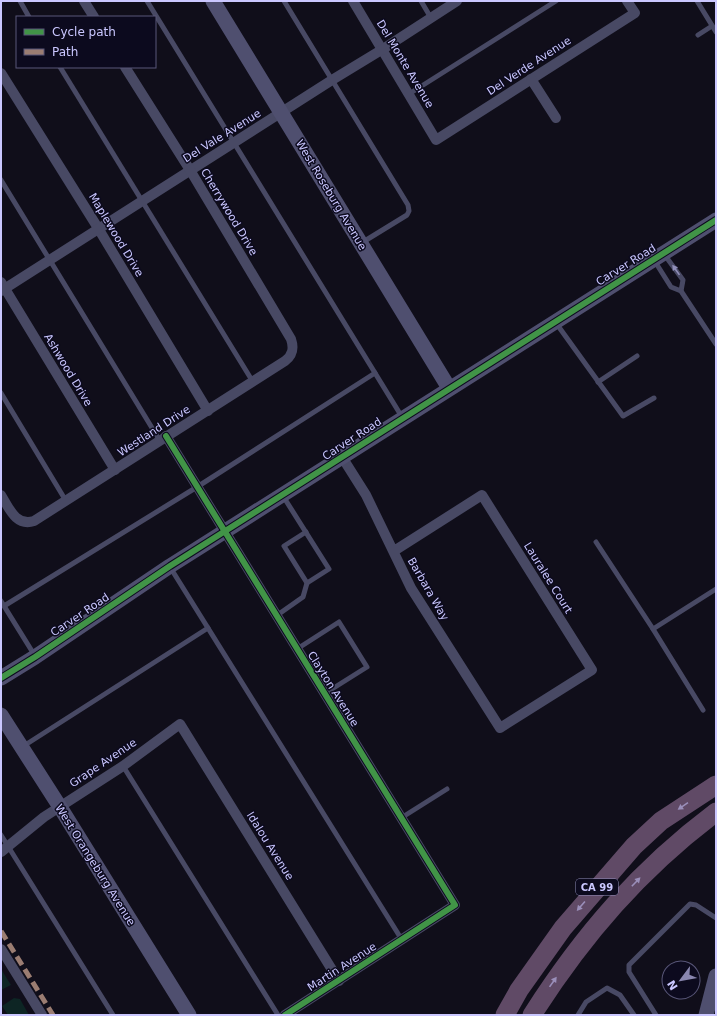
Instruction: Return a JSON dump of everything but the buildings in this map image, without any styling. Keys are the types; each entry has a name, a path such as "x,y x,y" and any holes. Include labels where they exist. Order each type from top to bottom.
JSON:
{"highway":[{"name":"CA 99","path":"505,1015 519,990 563,928 634,846 661,822 716,785"},
{"name":"CA 99","path":"532,1015 573,954 621,897 647,870 716,812"}],"street":[{"path":"84,1 93,16"},
{"name":"West Roseburg Avenue","path":"213,1 360,244 450,388"},
{"name":"Del Monte Avenue","path":"353,1 436,140"},
{"name":"Del Vale Avenue","path":"2,287 50,260 332,80 383,50 457,1"},
{"name":"Del Verde Avenue","path":"436,140 635,13 627,1"},
{"name":"Cherrywood Drive","path":"126,68 190,170 291,339 293,347 292,351"},
{"name":"Maplewood Drive","path":"1,73 98,228 208,411"},
{"path":"531,79 556,118"},
{"name":"Carver Road","path":"1,678 35,657 170,566 716,220"},
{"name":"Ashwood Drive","path":"2,287 115,470"},
{"name":"Westland Drive","path":"1,495 15,517 23,523 34,521 285,361 289,358 292,351"},
{"name":"Clayton Avenue","path":"163,439 197,487 455,905 406,937"},
{"name":"Barbara Way","path":"342,457 366,495 411,588 500,728"},
{"name":"Lauralee Court","path":"394,552 482,495 592,670 500,728"},
{"name":"West Orangeburg Avenue","path":"1,715 189,1015"},
{"name":"Grape Avenue","path":"5,849 43,818 123,766 180,724"},
{"name":"Idalou Avenue","path":"180,724 339,981"},
{"name":"Martin Avenue","path":"285,1015 406,937"},
{"path":"1,949 42,1015"},
{"path":"706,1015 716,976"}],"lane":[{"path":"20,1 29,16"},
{"path":"147,1 402,418"},
{"path":"284,1 408,205 409,211 407,215 360,244"},
{"path":"421,1 431,18"},
{"path":"409,94 556,1"},
{"path":"697,1 716,32"},
{"path":"698,35 712,26"},
{"path":"61,68 141,202 253,382"},
{"path":"1,180 163,439"},
{"path":"659,256 683,280 681,291"},
{"path":"659,256 671,287 681,291 716,344"},
{"path":"555,322 623,416 654,398"},
{"path":"598,382 637,356"},
{"path":"4,606 197,487 375,373"},
{"path":"1,393 66,501"},
{"path":"276,616 303,597 307,583 329,569 282,495"},
{"path":"306,532 284,546 307,583"},
{"path":"596,542 653,629 703,710"},
{"path":"170,566 208,628 406,937"},
{"path":"653,629 716,589"},
{"path":"1,601 35,657"},
{"path":"297,649 339,622 367,667 324,694"},
{"path":"22,747 208,628"},
{"path":"123,766 278,1015"},
{"path":"401,818 447,789"},
{"path":"1,835 5,849 113,1015"},
{"path":"656,1015 629,972 629,965 690,904 696,905 716,918"},
{"path":"578,1015 586,1002 607,988 620,996 634,1015"}],"green space":[{"path":"1,969 11,985 1,990"},
{"path":"14,998 20,999 29,1015 8,1015 2,1006"}],"marked path":[{"path":"1,931 53,1015"}],"cycle path":[{"path":"1,678 35,657 170,566 716,220"},
{"path":"166,436 455,905 285,1015"}]}
